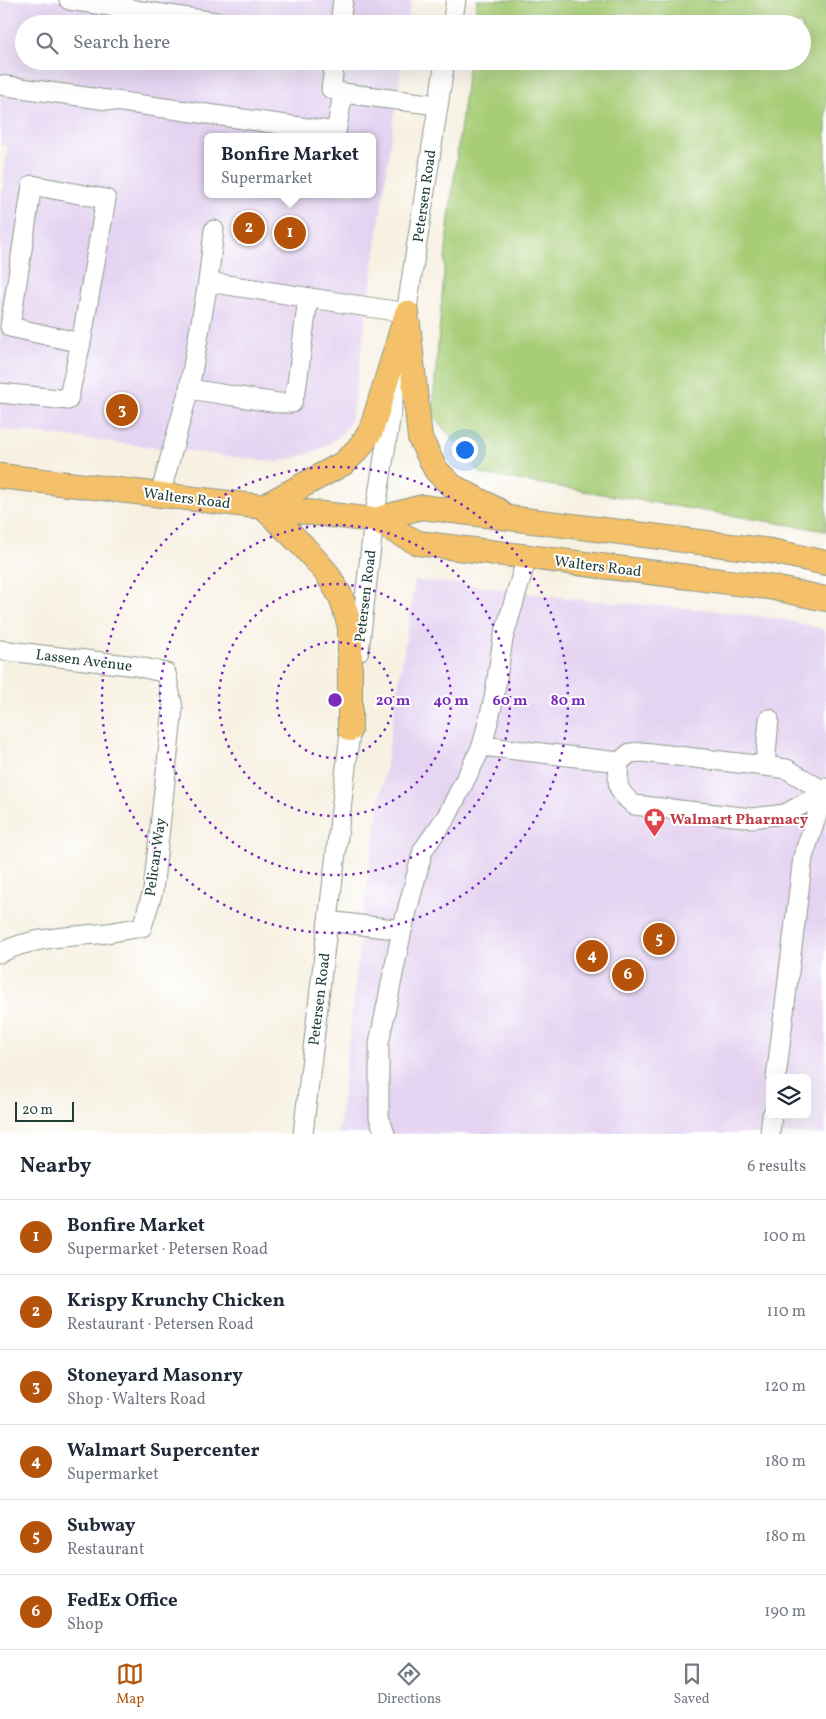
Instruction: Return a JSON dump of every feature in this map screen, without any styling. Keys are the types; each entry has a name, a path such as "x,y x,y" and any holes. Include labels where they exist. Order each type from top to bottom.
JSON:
{"main road":[{"path":"350,729 350,626 341,597 326,572 315,559 263,508 344,463 360,448 371,431 407,313"},
{"path":"407,313 420,438 436,470 452,486 514,519"},
{"name":"Walters Road","path":"0,476 374,520 422,508 772,551 826,562"},
{"name":"Walters Road","path":"374,520 418,543 769,587 826,599"}],"street":[{"path":"68,0 169,15"},
{"path":"341,15 343,0"},
{"path":"454,15 456,0"},
{"path":"333,70 331,89 437,105"},
{"name":"Petersen Road","path":"304,1134 374,520 443,70"},
{"path":"0,85 336,132 343,92"},
{"path":"0,393 68,400 81,343 106,199 32,184 10,327 81,343"},
{"path":"160,495 189,389 208,282 214,230"},
{"path":"208,282 407,313"},
{"path":"189,389 278,403 292,403 297,384 308,298"},
{"path":"385,1134 379,1116 379,1043 402,930 423,850 448,816 482,746 494,698 503,639 526,557"},
{"name":"Lassen Avenue","path":"0,650 136,666 166,673"},
{"name":"Pelican Way","path":"0,953 13,946 58,936 108,933 142,927 153,891 173,708 166,673"},
{"path":"765,766 769,719"},
{"path":"482,746 619,762 630,753 642,752 765,766 787,769 825,790"},
{"path":"619,762 618,782 621,794 634,805 752,818 785,814 825,790"},
{"path":"776,1074 803,857 825,790"},
{"path":"328,921 402,930"},
{"path":"770,1134 772,1119"}],"shaded area":[{"path":"0,0 411,0 408,15 15,15 15,70 401,70 355,397 350,422 341,434 325,447 278,462 0,429 0,207 8,147 0,145"},
{"path":"415,581 465,584 571,599 699,609 782,619 822,629 826,632 826,1134 338,1134 365,896"}],"green space":[{"path":"477,0 826,0 826,531 481,474 432,415 448,225 468,70 811,70 811,15 475,15"}],"place":[{"name":"Krispy Krunchy Chicken","path":"249,228"},
{"name":"Bonfire Market","path":"290,233"},
{"name":"Stoneyard Masonry","path":"122,410"},
{"name":"Walmart Pharmacy","path":"654,838"},
{"name":"Subway","path":"659,939"},
{"name":"Walmart Supercenter","path":"592,956"},
{"name":"FedEx Office","path":"628,975"}]}
